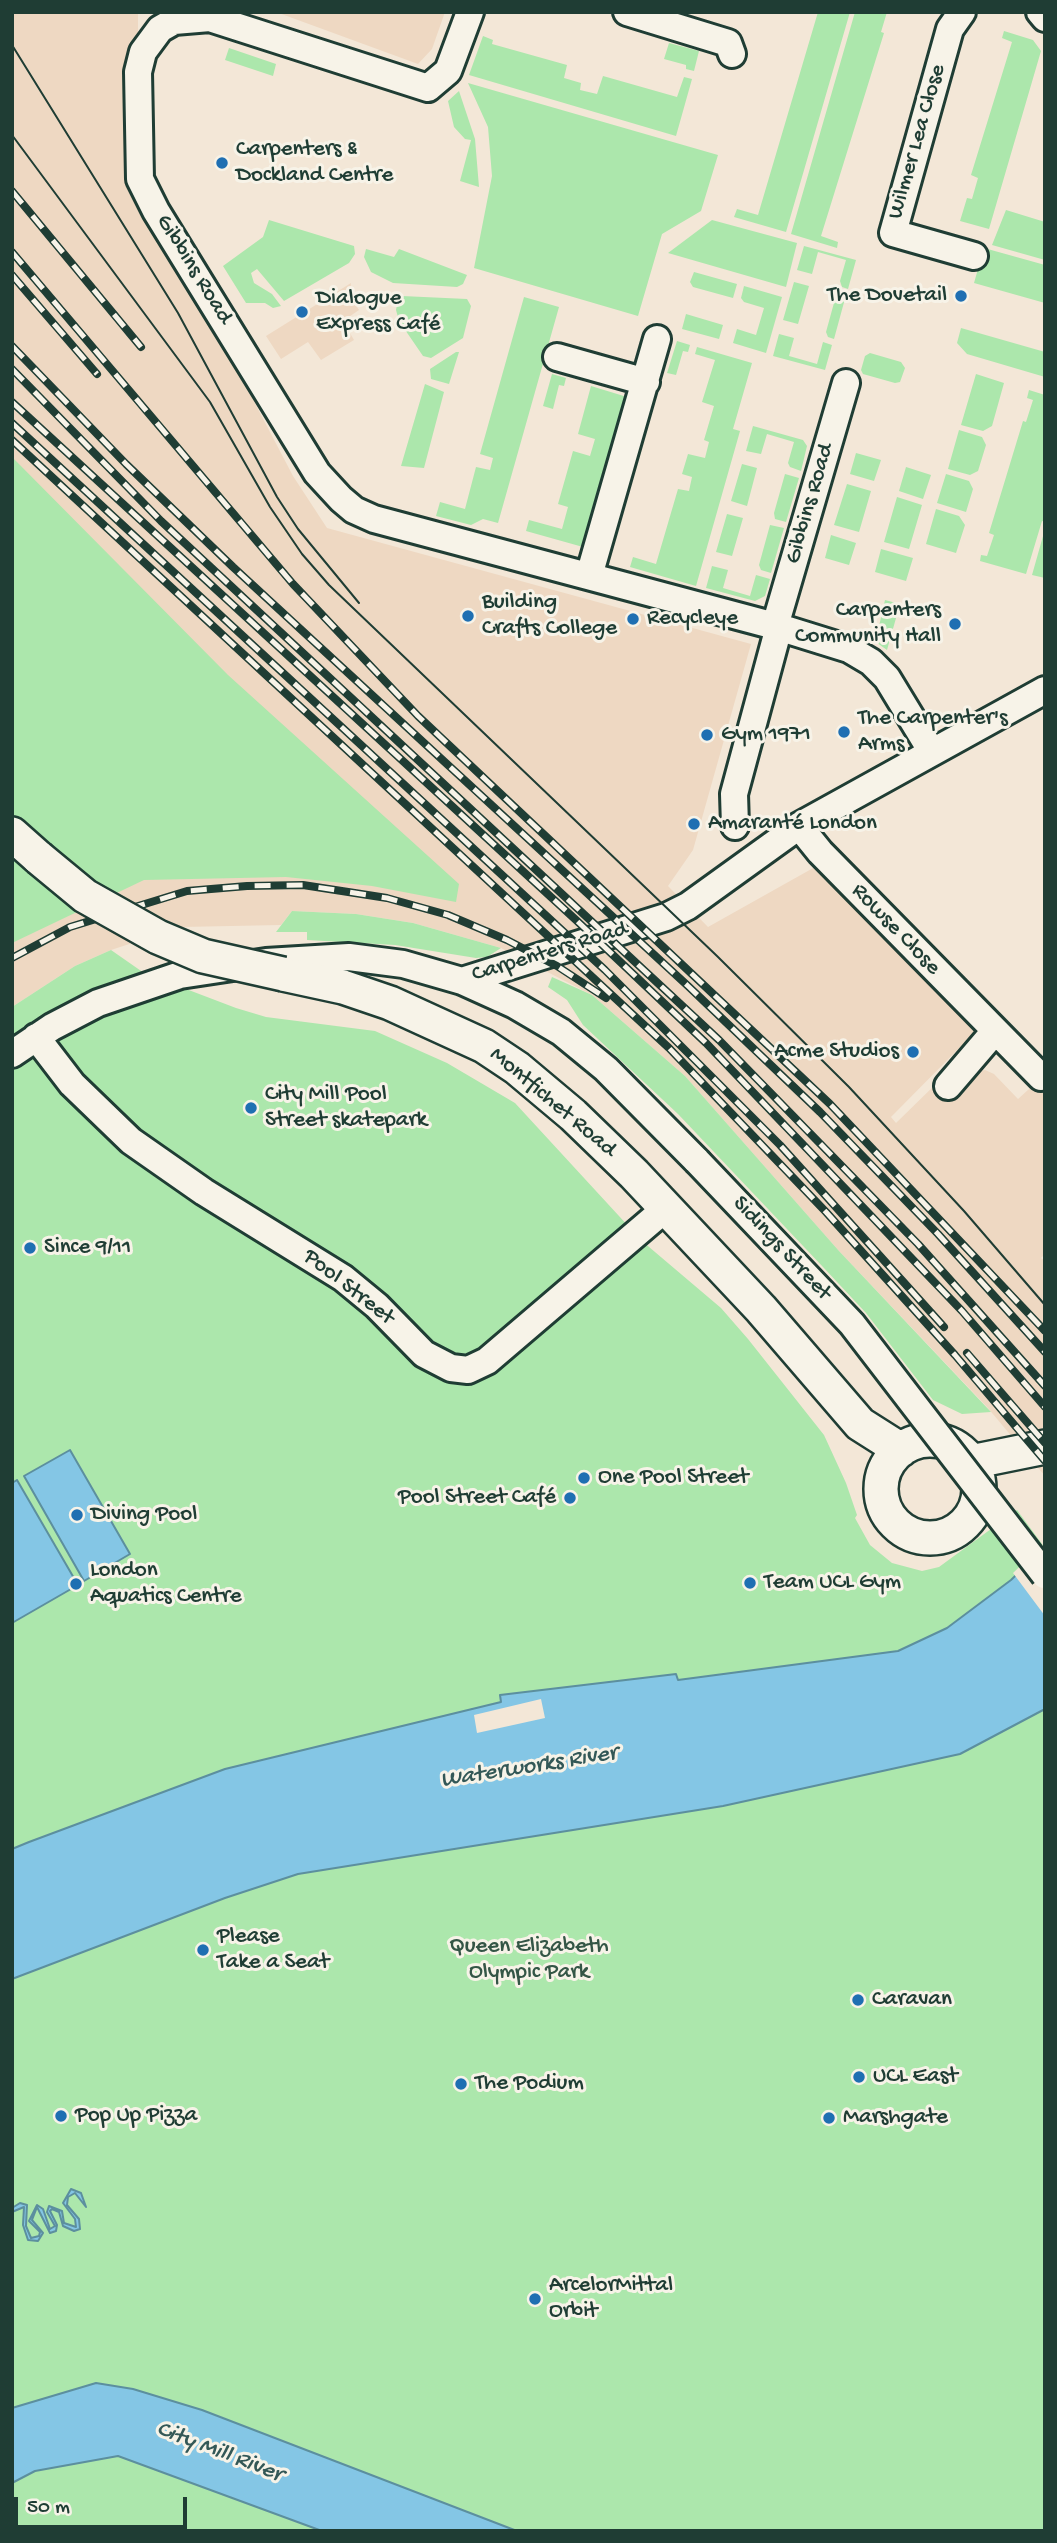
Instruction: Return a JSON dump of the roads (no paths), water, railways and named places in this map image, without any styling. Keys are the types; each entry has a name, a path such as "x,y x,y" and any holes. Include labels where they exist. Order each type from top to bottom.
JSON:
{"street":[{"name":"Gibbins Road","path":"470,12 448,71 438,83 421,88 210,18 174,21 152,37 143,51 138,72 140,179 156,211 317,473 354,510 374,519 777,626 849,649 871,662 887,678 932,752"},
{"path":"628,12 728,43 732,54"},
{"name":"Wilmer Lea Close","path":"962,12 950,29 893,233 974,256"},
{"path":"1040,12 1045,18"},
{"path":"589,576 657,339"},
{"path":"557,357 646,383"},
{"name":"Gibbins Road","path":"777,626 846,383"},
{"path":"735,826 734,794 777,626"},
{"name":"Carpenters Road","path":"12,1054 73,1015 136,988 180,975 266,962 349,957 403,964 462,981 666,917 688,906 799,825 1045,690"},
{"name":"Rowse Close","path":"799,825 820,852 1041,1077"},
{"name":"Montfichet Road","path":"12,834 85,896 158,937 203,956 343,987 390,1003 484,1046 517,1068 614,1153 761,1309 892,1462"},
{"name":"Sidings Street","path":"462,981 523,1009 578,1045 636,1097 852,1324 1045,1575"},
{"path":"948,1086 995,1031"},
{"name":"Pool Street","path":"36,1037 76,1088 131,1141 204,1192 343,1278 376,1306 424,1354 451,1368 468,1370 487,1361 665,1209"},
{"path":"938,1441 957,1448 975,1476 973,1512 959,1529 946,1536 918,1537 895,1524 886,1511 881,1493 892,1462 919,1442 938,1441"},
{"path":"975,1476 1032,1451"}],"water":[{"name":"Diving Pool","path":"70,1450 130,1554 84,1581 24,1476"},
{"path":"17,1480 78,1585 12,1623 12,1483"},
{"name":"Waterworks River","path":"1045,1547 1045,1709 960,1754 723,1806 298,1874 225,1898 12,1979 12,1849 225,1769 501,1702 500,1695 676,1674 678,1680 898,1651 947,1628 1011,1580"},
{"path":"71,2189 81,2193 86,2207 75,2193 68,2197 67,2205 79,2219 80,2229 74,2231 63,2226 59,2212 52,2209 50,2211 57,2225 56,2231 50,2233 37,2207 32,2220 43,2233 38,2241 28,2240 23,2225 24,2207 12,2212 12,2208 20,2203 27,2205 26,2226 31,2238 39,2236 40,2232 29,2221 37,2205 43,2209 50,2229 55,2226 47,2212 49,2206 62,2211 64,2223 76,2227 75,2219 63,2203"},
{"name":"City Mill River","path":"96,2383 133,2389 202,2410 517,2531 322,2531 118,2456 35,2471 12,2483 12,2408"}],"tram line":[{"path":"12,45 178,313 277,497 298,529 359,603"},
{"path":"12,135 210,402 270,507 302,554 329,585 717,956 849,1087 964,1211 1045,1305"}],"railway":[{"path":"12,191 141,347"},
{"path":"12,252 293,584 418,716 830,1104 1045,1331"},
{"path":"12,275 97,374"},
{"path":"12,346 126,464 233,567 688,986 820,1112 938,1234 1045,1352"},
{"path":"12,369 161,521 719,1040 918,1244 1045,1386"},
{"path":"12,402 576,920 706,1043 962,1311 1045,1407"},
{"path":"12,423 605,970 780,1145 944,1327"},
{"path":"12,440 669,1048 826,1212 955,1355 1045,1461"},
{"path":"12,958 70,927 187,891 303,885 387,898 448,915 507,940 557,966 606,998"},
{"path":"967,1353 1045,1443"}],"place":[{"name":"Carpenters & Dockland Centre","path":"222,163"},
{"name":"The Dovetail","path":"961,296"},
{"name":"Dialogue Express Café","path":"302,312"},
{"name":"Building Crafts College","path":"468,616"},
{"name":"Recycleye","path":"633,619"},
{"name":"Carpenters Community Hall","path":"955,624"},
{"name":"The Carpenter's Arms","path":"844,732"},
{"name":"Gym 1971","path":"707,735"},
{"name":"Amaranté London","path":"694,824"},
{"name":"Acme Studios","path":"913,1052"},
{"name":"City Mill Pool Street skatepark","path":"251,1108"},
{"name":"Since 9/11","path":"30,1248"},
{"name":"One Pool Street","path":"584,1478"},
{"name":"Pool Street Café","path":"570,1498"},
{"name":"Diving Pool","path":"77,1515"},
{"name":"Team UCL Gym","path":"750,1583"},
{"name":"London Aquatics Centre","path":"76,1584"},
{"name":"Please Take a Seat","path":"203,1950"},
{"name":"Caravan","path":"858,2000"},
{"name":"UCL East","path":"859,2077"},
{"name":"The Podium","path":"461,2084"},
{"name":"Pop Up Pizza","path":"61,2116"},
{"name":"Marshgate","path":"829,2118"},
{"name":"ArcelorMittal Orbit","path":"535,2299"}],"park label":[{"name":"Queen Elizabeth Olympic Park","path":"529,1960"}]}
